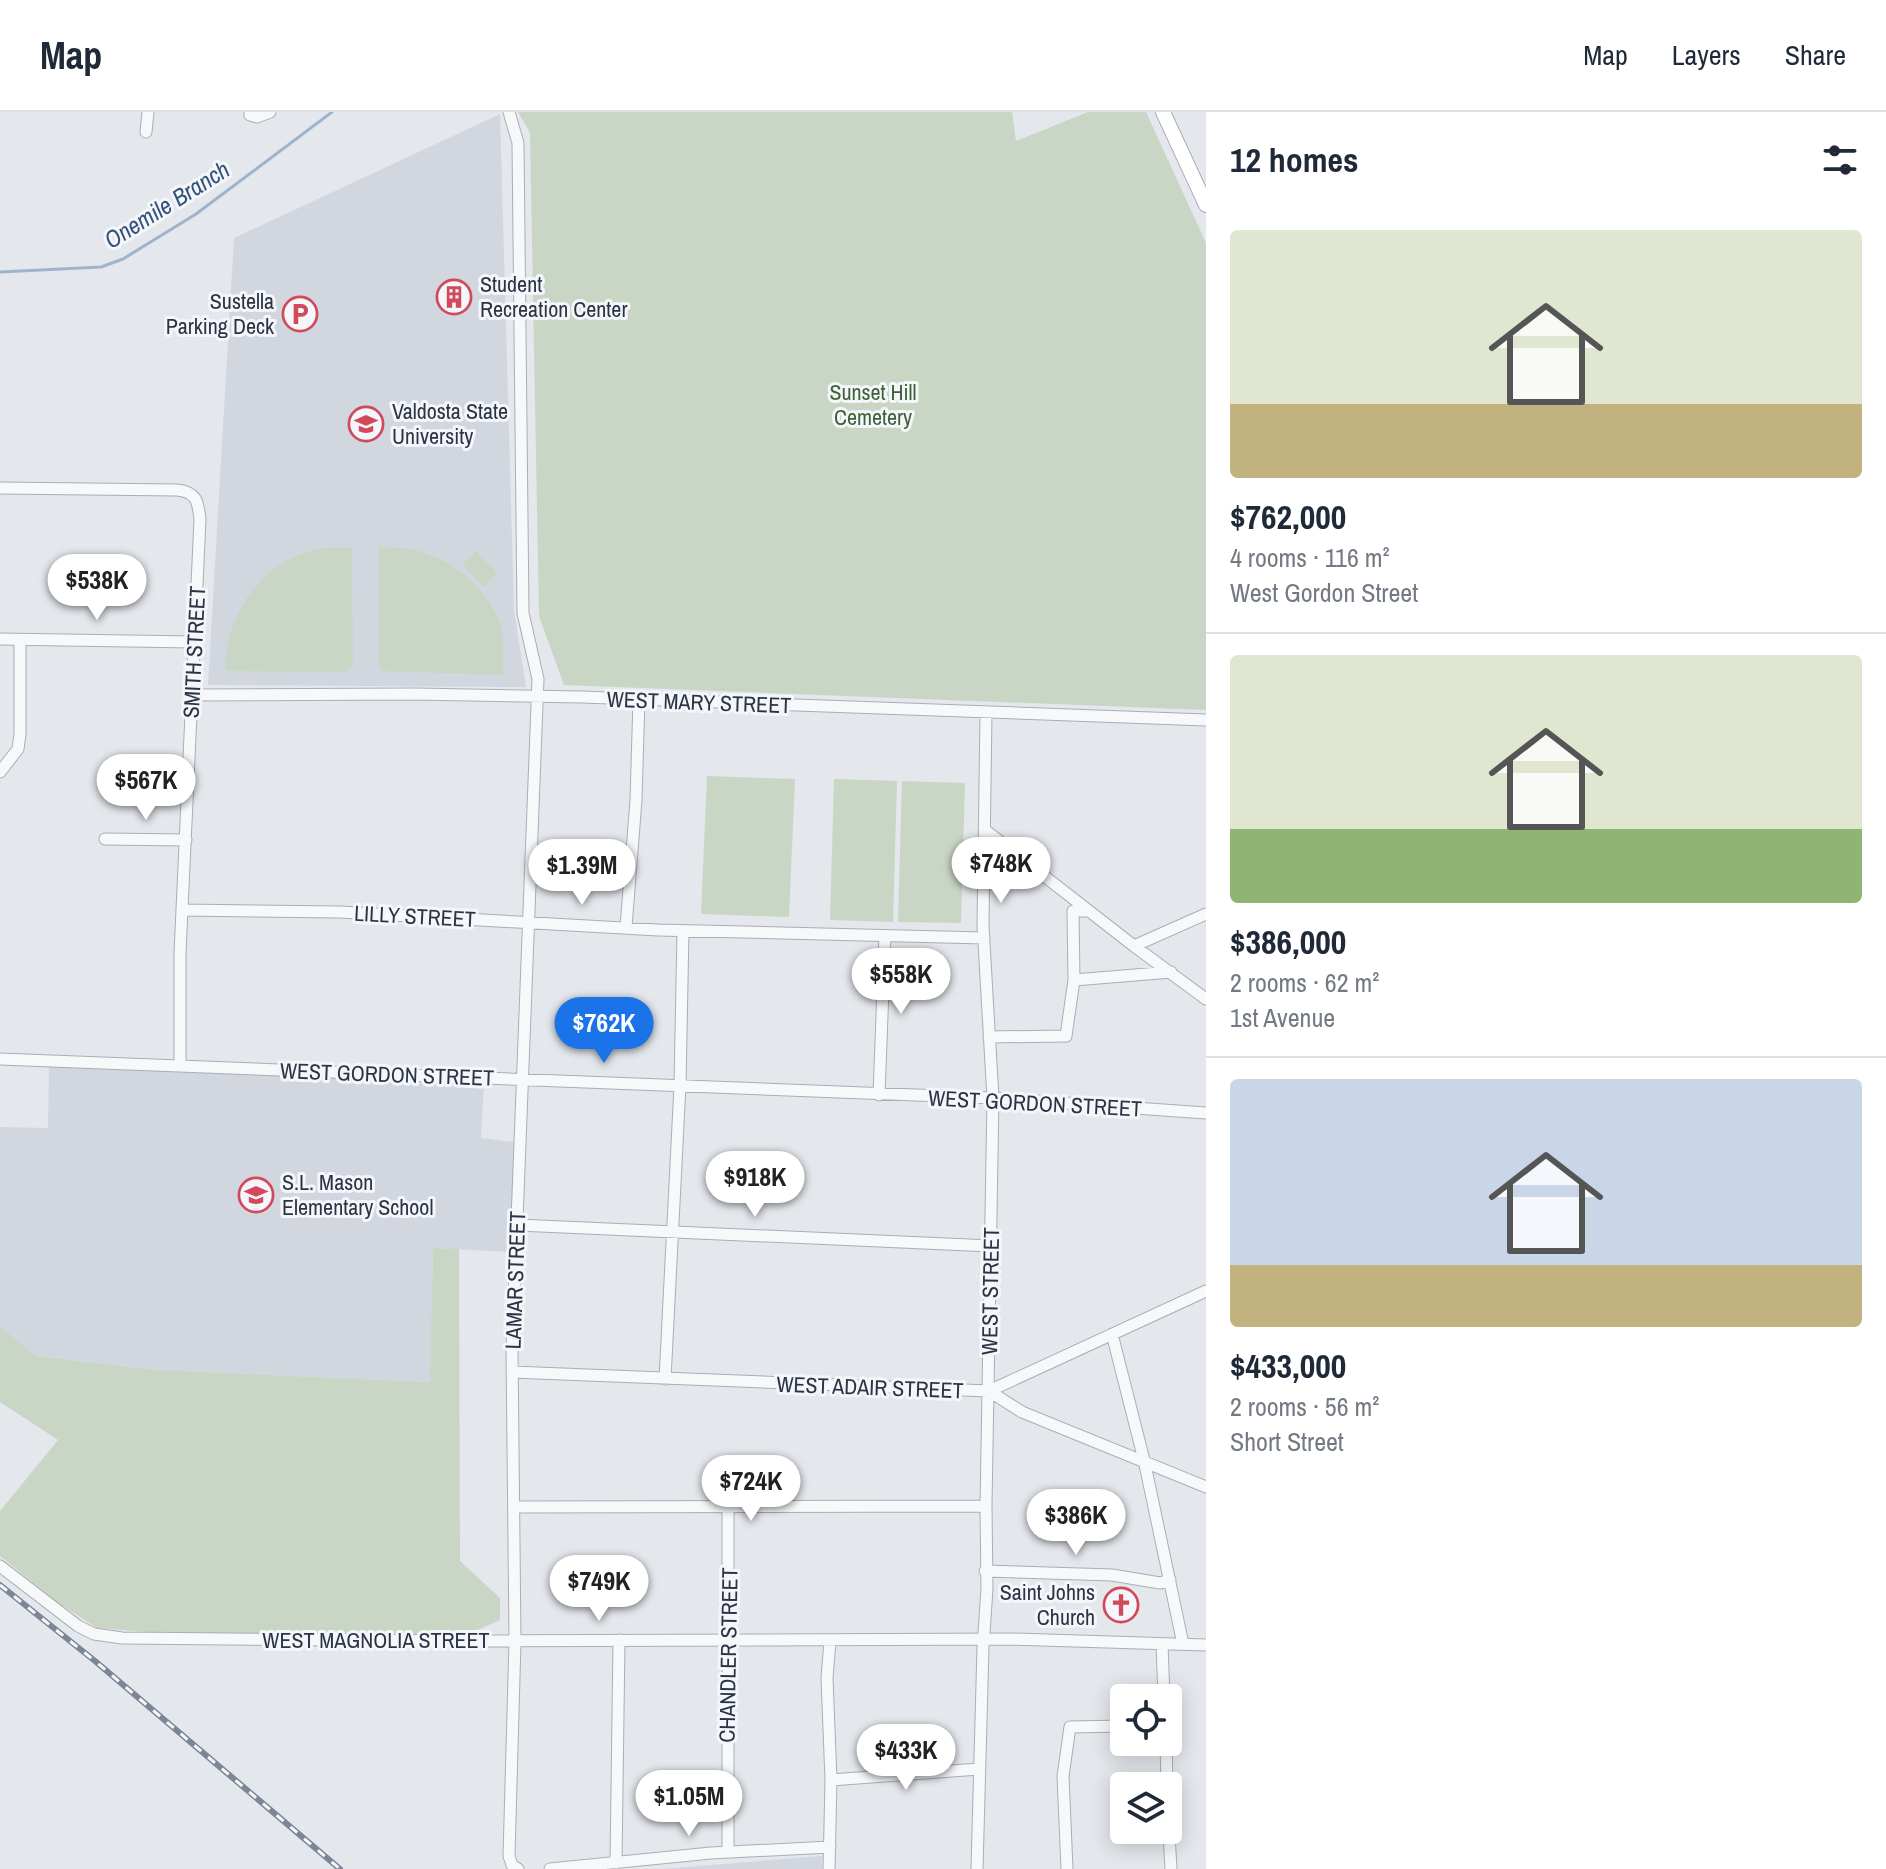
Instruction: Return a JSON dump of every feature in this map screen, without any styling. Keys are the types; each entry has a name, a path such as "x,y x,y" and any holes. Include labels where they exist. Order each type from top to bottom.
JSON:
{"main road":[{"path":"1163,112 1206,205"}],"street":[{"path":"146,132 148,112"},
{"path":"250,112 250,115 257,117 270,112"},
{"name":"LAMAR STREET","path":"509,112 518,143 523,600 538,679 512,1372 516,1507 509,1856 515,1867"},
{"name":"SMITH STREET","path":"0,488 184,491 192,493 198,501 200,519 182,910 180,1066"},
{"path":"0,639 194,642"},
{"path":"0,772 18,749 20,640"},
{"name":"WEST MARY STREET","path":"192,695 537,696 1206,720"},
{"path":"626,927 636,800 639,699"},
{"name":"WEST STREET","path":"977,1869 993,1098 984,938 986,713"},
{"path":"985,830 1206,999"},
{"path":"105,839 186,840"},
{"name":"LILLY STREET","path":"182,910 340,912 683,931 984,938"},
{"path":"989,1037 1066,1036 1074,980 1073,911 1088,911"},
{"path":"1134,946 1206,914"},
{"path":"665,1379 680,1086 683,931"},
{"path":"879,1095 885,936"},
{"path":"1074,980 1171,972"},
{"name":"WEST GORDON STREET","path":"0,1059 993,1098 1206,1113"},
{"path":"518,1225 991,1246"},
{"name":"WEST ADAIR STREET","path":"512,1372 989,1391 1206,1291"},
{"path":"1112,1334 1144,1460 1183,1644"},
{"path":"989,1391 1022,1412 1206,1487"},
{"name":"CHANDLER STREET","path":"728,1506 728,1852"},
{"path":"516,1507 986,1506"},
{"name":"WEST MAGNOLIA STREET","path":"0,1566 78,1626 104,1636 515,1641 983,1640 1206,1645"},
{"path":"985,1571 1112,1575 1160,1583 1170,1580"},
{"path":"616,1863 619,1640"},
{"path":"829,1869 831,1780 827,1693 830,1641"},
{"path":"1162,1644 1163,1684"},
{"path":"1067,1869 1063,1776 1070,1727 1110,1726"},
{"path":"831,1780 979,1769"},
{"path":"1170,1844 1171,1869"},
{"path":"550,1869 728,1852 830,1847"}],"shaded area":[{"name":"Valdosta State University","path":"500,114 514,610 526,687 208,685 234,238"},
{"name":"S.L. Mason Elementary School","path":"49,1065 484,1081 481,1138 515,1142 510,1252 433,1248 431,1382 157,1370 36,1356 0,1326 0,1127 48,1128"},
{"path":"822,1856 822,1869 661,1869"}],"green space":[{"name":"Sunset Hill Cemetery","path":"518,112 1012,112 1016,141 1088,112 1146,112 1206,243 1206,710 564,685 539,616 530,133"},
{"path":"379,547 406,548 438,558 474,584 493,607 499,620 503,640 503,675 382,671 378,663"},
{"path":"322,548 352,548 353,665 346,672 225,671 232,628 251,592 265,576 282,564"},
{"path":"476,551 497,573 484,587 462,565"},
{"path":"707,776 795,779 789,917 701,914"},
{"path":"834,779 897,781 893,922 830,920"},
{"path":"902,781 965,783 961,923 898,922"},
{"path":"433,1248 459,1249 460,1561 500,1598 500,1620 466,1635 174,1634 97,1628 57,1602 0,1556 0,1511 58,1440 0,1402 0,1326 36,1356 157,1370 430,1382"}],"waterway":[{"name":"Onemile Branch","path":"0,272 101,267 123,259 196,214 332,112"}],"railway":[{"path":"0,1585 95,1661 340,1869"}],"place":[{"name":"Student Recreation Center","path":"454,297"},
{"name":"Sustella Parking Deck","path":"300,314"},
{"name":"Valdosta State University","path":"366,424"},
{"name":"S.L. Mason Elementary School","path":"256,1195"},
{"name":"Saint Johns Church","path":"1121,1605"}]}
